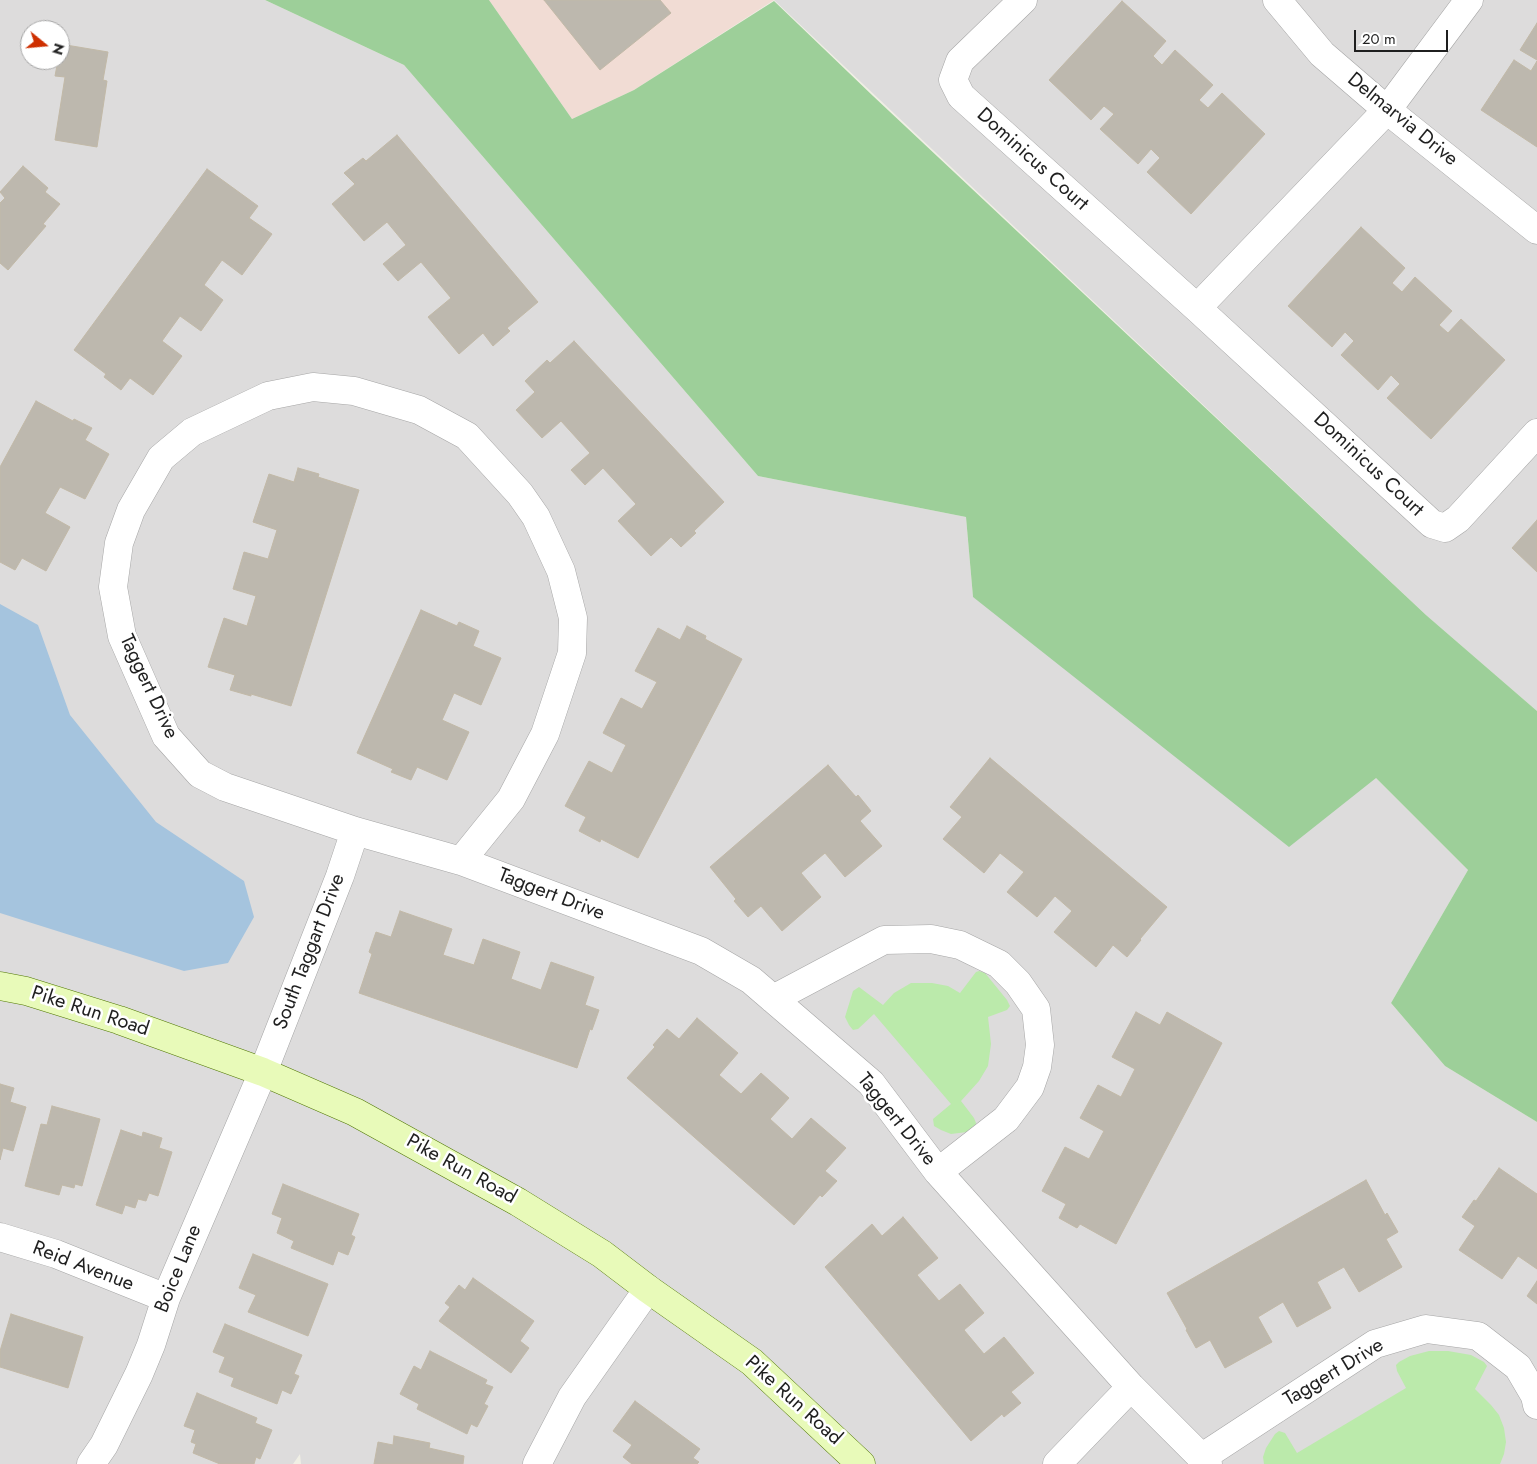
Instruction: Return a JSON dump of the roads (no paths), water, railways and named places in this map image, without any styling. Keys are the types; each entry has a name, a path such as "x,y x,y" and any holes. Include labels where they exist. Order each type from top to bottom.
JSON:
{"street":[{"name":"Dominicus Court","path":"1023,0 960,62 954,80 961,96 1197,308 1432,524 1445,528 1458,520 1537,433"},
{"name":"Delmarvia Drive","path":"1278,0 1322,54 1388,110 1537,230"},
{"path":"1197,308 1388,110 1469,0"},
{"name":"Taggert Drive","path":"461,861 511,799 545,734 572,653 573,618 561,571 536,517 520,494 467,436 419,410 354,391 314,387 268,396 192,432 161,458 131,510 119,543 113,587 122,636 166,736 200,774 224,787 355,831 461,861 701,951 751,980 871,1083 938,1172 1132,1386 1205,1461 1375,1344 1426,1329 1478,1336 1518,1367 1535,1396 1537,1405"},
{"name":"South Taggart Drive","path":"263,1072 340,876 355,831"},
{"path":"773,999 884,940 931,940 960,945 999,964 1018,983 1036,1009 1040,1045 1038,1067 1030,1086 1006,1118 938,1172"},
{"name":"Pike Run Road","path":"0,986 26,991 119,1020 263,1072 355,1112 518,1202 602,1254 648,1289 752,1362 862,1464"},
{"name":"Boice Lane","path":"91,1464 104,1445 139,1374 151,1345 166,1298 263,1072"},
{"name":"Reid Avenue","path":"0,1237 56,1254 166,1298"},
{"path":"537,1464 572,1397 648,1289"},
{"path":"1057,1464 1132,1386"}],"water":[{"path":"0,604 38,625 70,715 156,822 244,881 254,917 228,963 184,971 0,913"}]}
